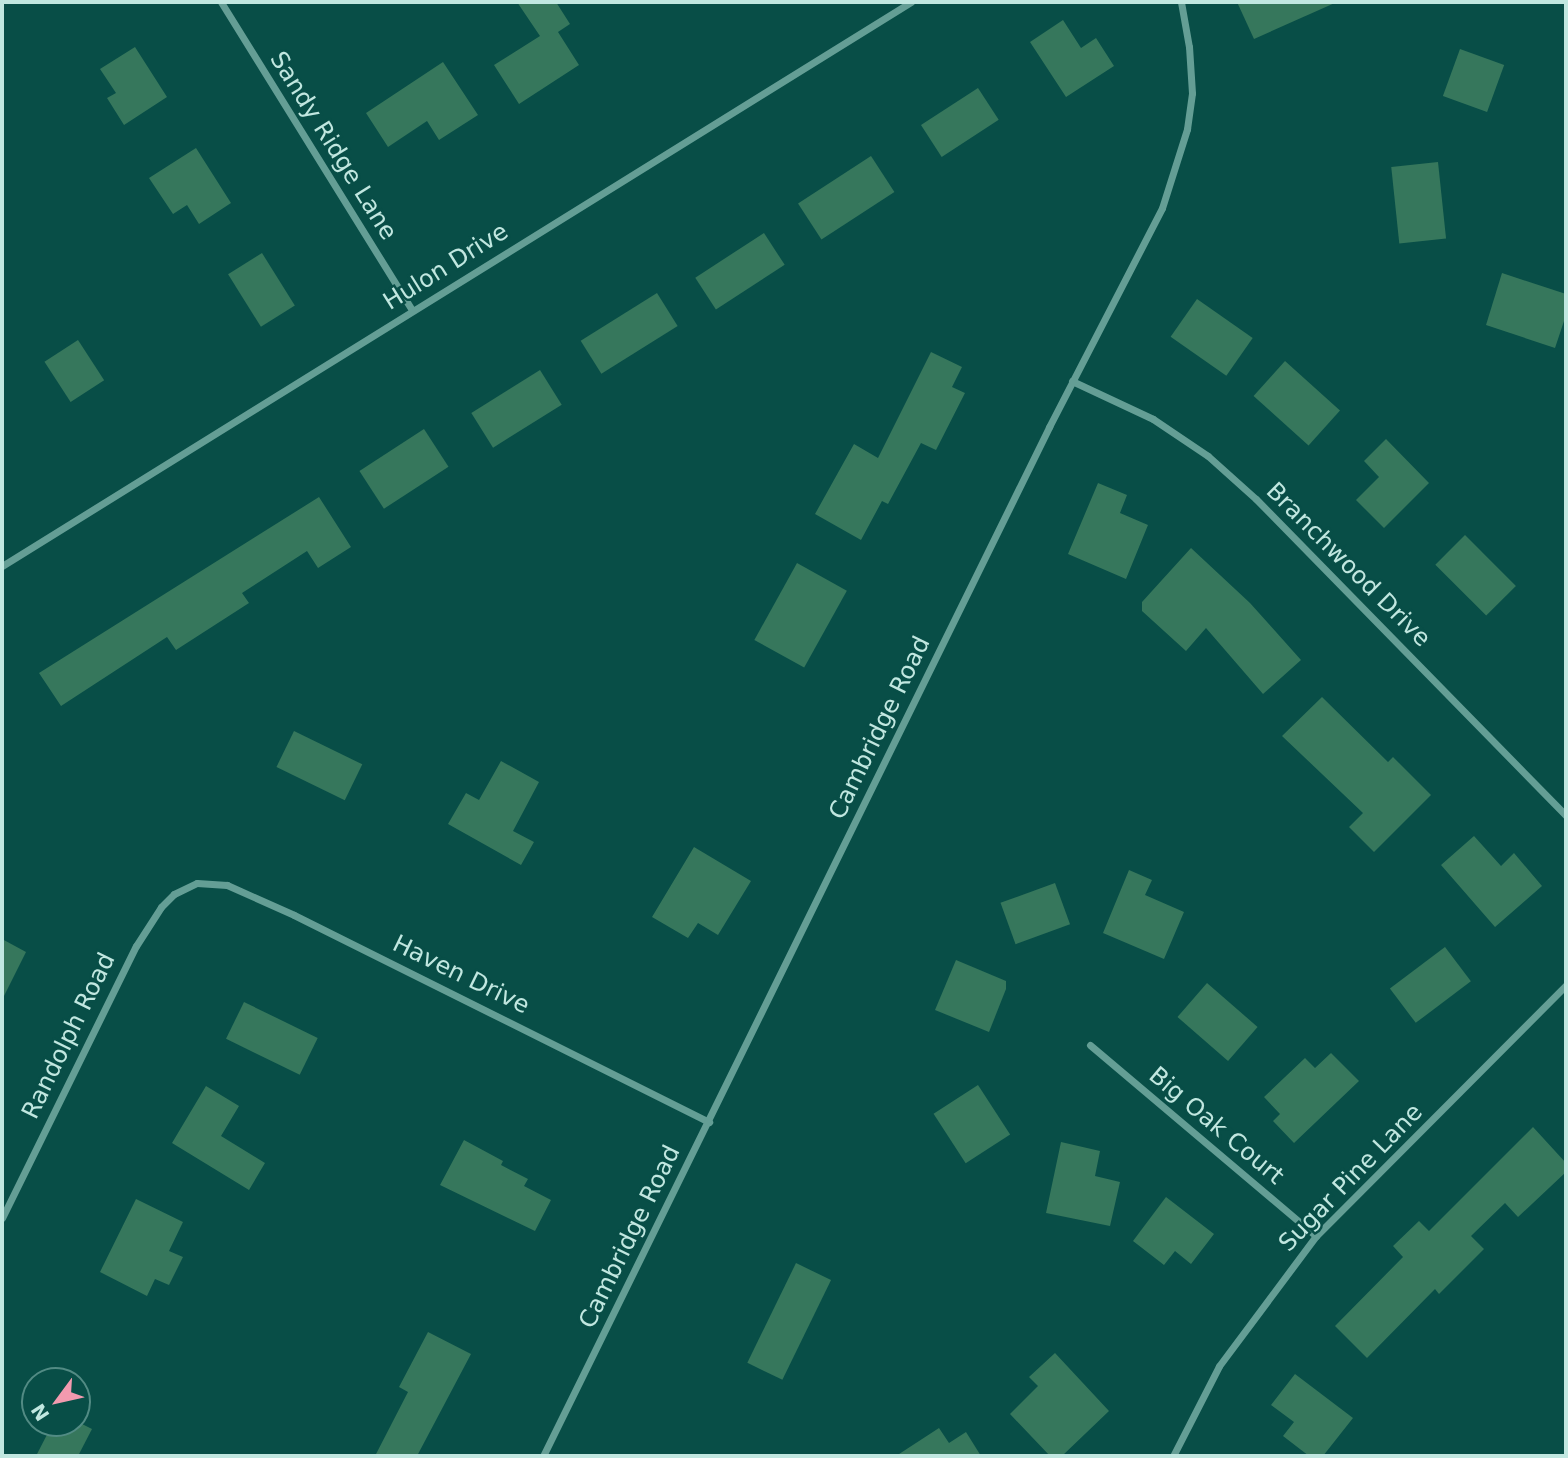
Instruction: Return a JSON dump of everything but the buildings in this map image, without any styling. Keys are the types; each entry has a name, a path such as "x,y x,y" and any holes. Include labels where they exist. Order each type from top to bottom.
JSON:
{"street":[{"name":"Sandy Ridge Lane","path":"221,2 412,310"},
{"name":"Hulon Drive","path":"2,566 911,2"},
{"name":"Cambridge Road","path":"543,1456 1072,381 1162,208 1177,168 1192,93 1189,47 1181,2"},
{"name":"Branchwood Drive","path":"1072,381 1153,419 1208,456 1256,499 1566,816"},
{"name":"Haven Drive","path":"189,886 227,885 294,915 709,1122"},
{"name":"Randolph Road","path":"2,1218 136,946 161,907 189,886"},
{"name":"Sugar Pine Lane","path":"1173,1456 1219,1366 1317,1236 1566,985"},
{"name":"Big Oak Court","path":"1090,1045 1317,1236"}]}
